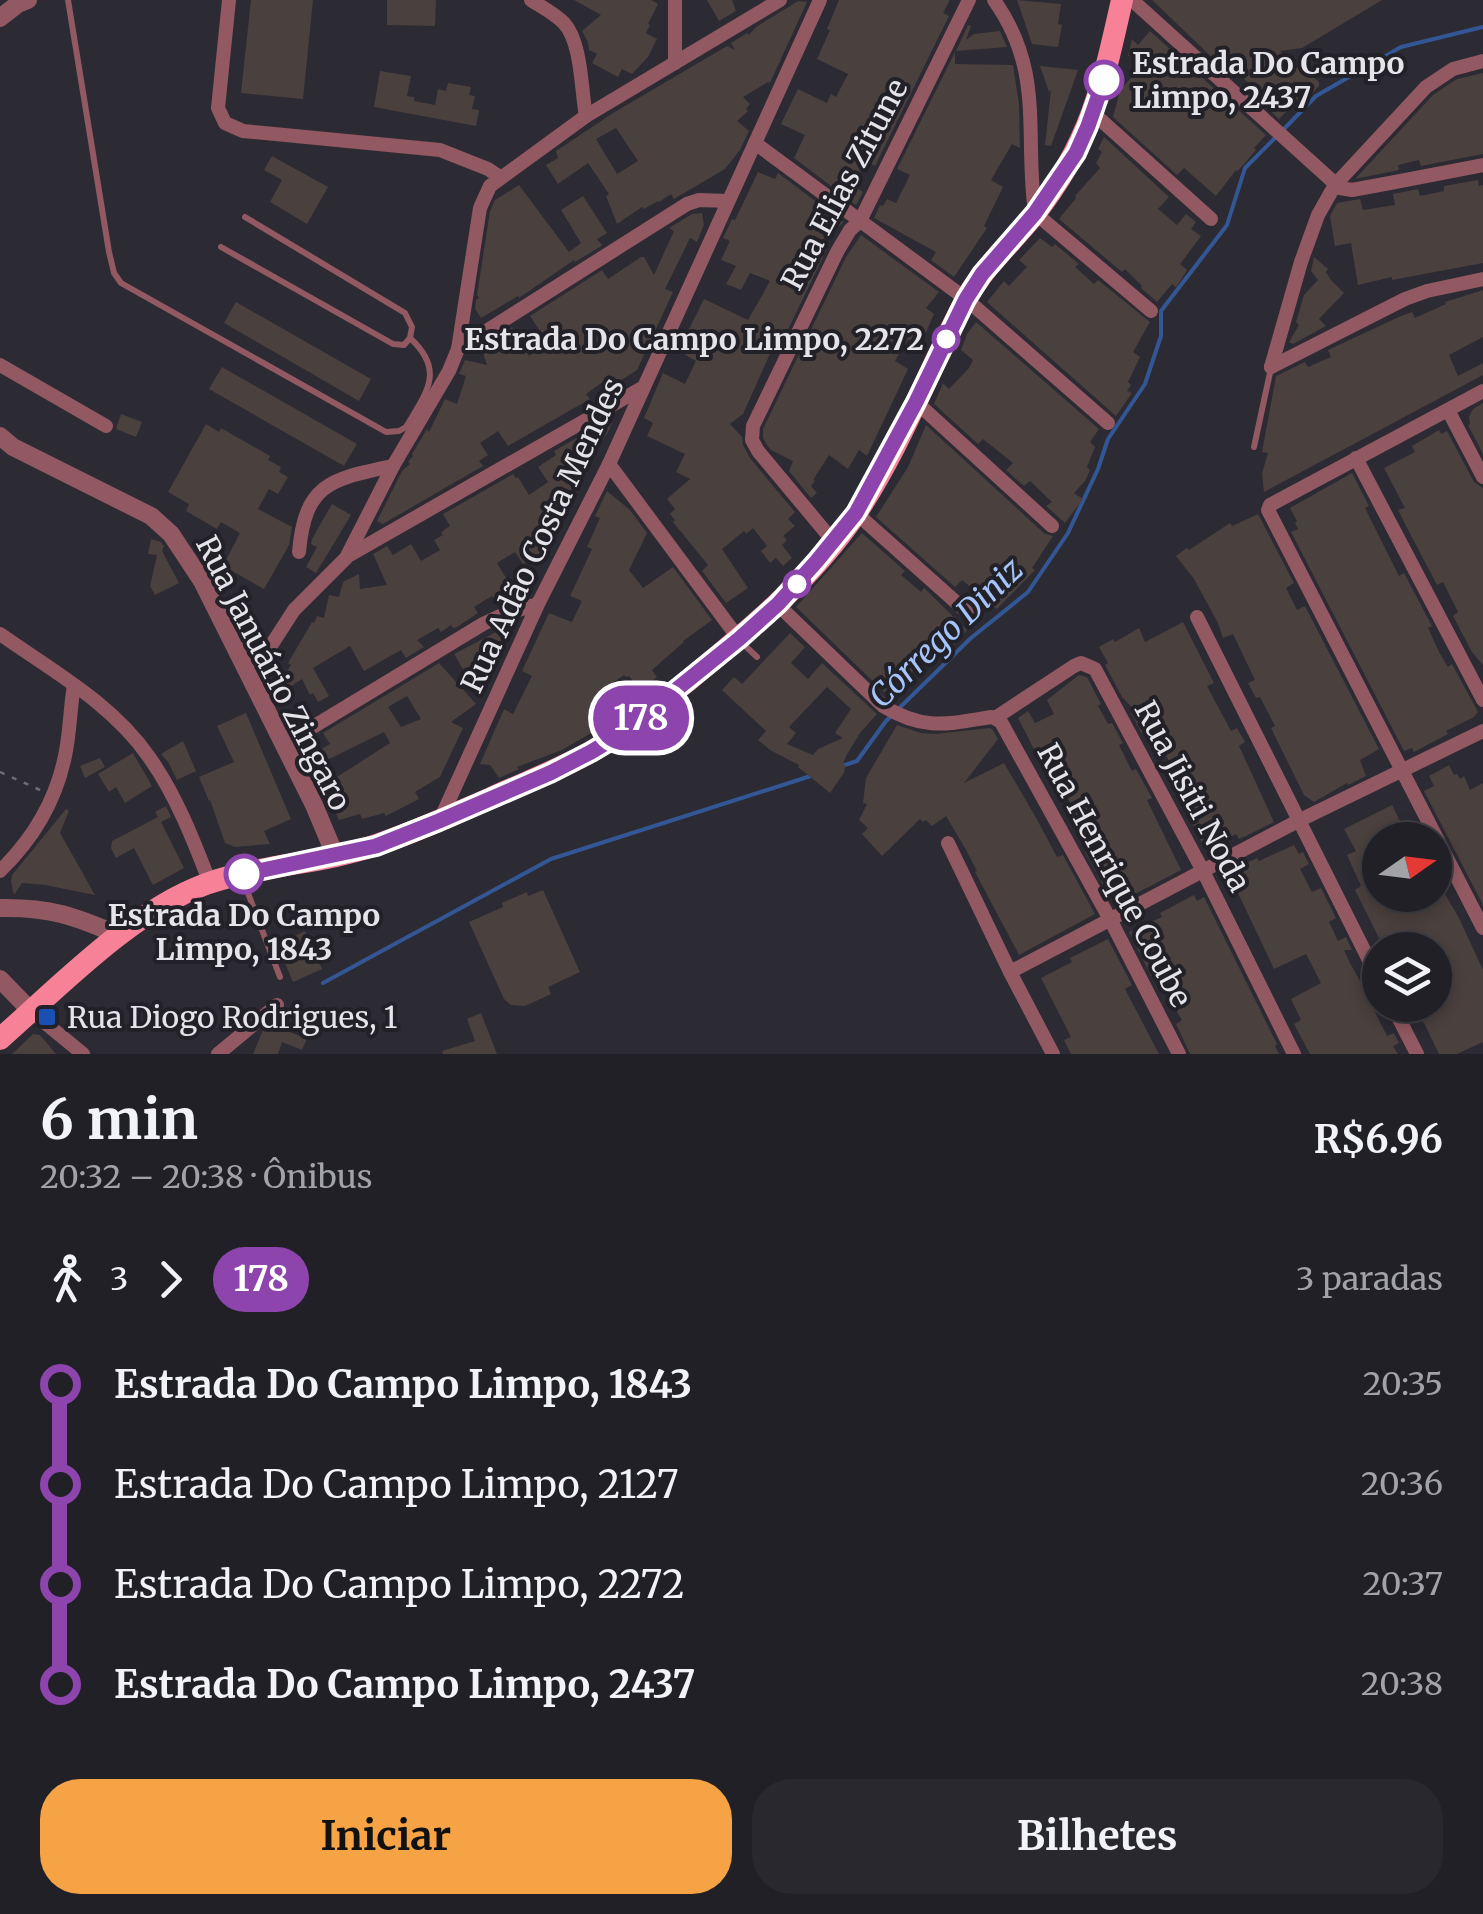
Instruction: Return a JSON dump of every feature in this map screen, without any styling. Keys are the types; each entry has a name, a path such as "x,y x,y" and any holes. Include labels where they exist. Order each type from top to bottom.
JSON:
{"main road":[{"path":"0,1039 118,936 172,900 210,882 376,846 550,773 616,737 778,604 856,513 966,299 982,274 1035,213 1076,153 1101,91 1122,0"}],"street":[{"path":"0,18 28,0"},
{"path":"229,0 218,108 232,128 440,150 488,168 500,178"},
{"path":"531,0 570,32 586,116"},
{"path":"674,0 676,62"},
{"path":"346,558 458,348 480,208 490,186 586,116 780,0"},
{"name":"Rua Adão Costa Mendes","path":"439,821 538,604 609,464 820,0"},
{"name":"Rua Elias Zitune","path":"833,542 758,451 752,433 837,252 860,221 969,0"},
{"path":"994,0 1010,22 1028,78 1035,213 1151,311"},
{"path":"1132,0 1334,185 1352,190 1483,165"},
{"path":"1271,367 1301,262 1334,185 1426,86 1453,69 1483,60"},
{"path":"1093,113 1211,219"},
{"path":"755,143 966,299 1108,423"},
{"path":"458,348 686,204 700,200 728,202"},
{"path":"1271,367 1405,299 1483,279"},
{"path":"0,365 106,426"},
{"path":"250,678 294,610 346,558 642,388"},
{"path":"1483,391 1270,505 1269,513 1483,928"},
{"path":"916,402 1052,526"},
{"path":"1448,410 1483,477"},
{"name":"Rua Januário Zingaro","path":"0,436 13,448 138,509 160,523 182,548 335,855"},
{"path":"1356,458 1483,700"},
{"path":"609,464 739,639"},
{"path":"299,552 306,508 316,495 351,475 393,466"},
{"path":"856,513 966,612"},
{"path":"283,745 484,624 538,604"},
{"path":"778,604 883,706 899,716 930,724 998,720"},
{"path":"1196,617 1362,947"},
{"path":"0,634 74,685 108,713 148,755 171,792 210,882"},
{"name":"Rua Jisiti Noda","path":"998,720 1074,666 1081,663 1095,669 1294,1054"},
{"path":"0,871 31,836 54,796 66,752 74,685"},
{"name":"Rua Henrique Coube","path":"998,720 1179,1054"},
{"path":"1010,972 1483,731"},
{"path":"948,843 1053,1054"},
{"path":"0,908 67,914 118,936"},
{"path":"0,979 82,1054"},
{"path":"218,1054 277,1005"},
{"path":"1401,1022 1417,1054"}],"lane":[{"path":"68,0 108,252 121,282 386,432 406,427 430,383 430,366 424,351 410,338"},
{"path":"222,247 393,344 404,345 410,338 412,327 405,314 245,218"},
{"path":"1254,447 1271,367"},
{"path":"739,639 757,657"},
{"path":"241,875 280,977"}],"path":[{"path":"0,772 54,796"}],"building":[{"path":"251,0 313,0 303,99 241,93"},
{"path":"387,0 436,0 435,26 387,25"},
{"path":"574,0 651,0 658,4 646,33 657,39 648,57 632,74 622,69 618,77 592,63 597,54 589,50 582,31 601,15"},
{"path":"707,0 732,0 736,11 719,21"},
{"path":"839,0 950,0 943,13 949,16 875,166 866,161 855,183 863,192 856,205 794,158 805,135 781,124 798,89 827,103 831,94 836,97 848,74 817,59"},
{"path":"1017,0 1061,4 1058,47 1032,44"},
{"path":"1152,0 1382,0 1302,48 1280,51 1319,86 1307,99 1302,96 1279,119 1252,94 1256,89 1246,77 1227,60 1221,66"},
{"path":"798,1 807,2 770,83 743,97 750,104 737,121 749,131 725,169 674,199 671,194 642,207 617,224 606,196 609,194 588,163 558,184 546,165 558,158 556,151 727,46 735,50 731,43","holes":["616,128 638,161 617,174 596,139"]},
{"path":"968,25 971,26 966,40 974,34 1000,31 1007,47 956,51"},
{"path":"1150,31 1266,135 1216,196 1184,168 1177,175 1113,117 1120,90 1133,76 1149,76 1151,59 1128,56 1132,39 1138,45"},
{"path":"955,52 955,64 1013,65 1020,148 1012,144 991,180 1003,187 984,226 987,228 954,277 931,260 936,252 874,218 887,199 896,203 910,175 897,169"},
{"path":"1040,66 1078,70 1051,146 1045,145 1051,90"},
{"path":"380,71 411,76 407,96 435,105 438,89 446,91 448,83 471,87 469,95 475,96 472,109 479,110 476,126 374,107"},
{"path":"1483,73 1483,154 1421,166 1419,160 1398,165 1399,170 1355,179 1433,95 1457,79"},
{"path":"1104,137 1169,197 1158,209 1177,225 1186,214 1196,222 1191,229 1201,236 1180,264 1187,270 1181,280 1176,287 1172,284 1157,302 1125,269 1122,272 1059,219 1100,168 1096,163"},
{"path":"272,156 328,187 307,224 270,202 282,180 264,170"},
{"path":"758,172 775,179 778,173 843,222 840,226 832,222 821,246 827,249 780,346 774,345 743,414 730,424 742,437 750,458 795,512 788,519 795,526 783,536 787,540 782,545 792,558 783,566 776,558 770,563 761,551 767,546 753,528 746,534 744,531 722,549 748,588 726,603 702,571 708,565 670,514 675,509 667,499 690,479 676,472 685,454 647,436 653,423 644,418 663,373 685,384 696,361 682,353 689,339 686,335 704,299 748,320 770,281 750,273 741,290 726,284 736,266 721,260 730,241 723,238"},
{"path":"1478,180 1479,186 1483,185 1483,263 1358,285 1351,243 1335,246 1330,216 1337,203 1360,199 1363,210 1395,205 1393,194 1418,189 1420,196 1444,191 1444,186"},
{"path":"519,185 569,252 581,243 561,210 583,196 607,233 597,239 600,247 481,318 475,309 490,211 495,200"},
{"path":"702,213 704,225 697,242 690,238 665,289 673,292 637,370 609,388 604,381 586,394 590,399 508,446 498,431 480,443 488,455 479,461 483,466 383,524 377,521 445,399 457,404 466,376 459,374 465,360 487,365 482,350 512,327 529,356 548,343 530,316 602,270 608,279 641,257 654,275 674,231 669,228 692,214"},
{"path":"861,235 939,292 926,308 934,314 924,337 918,346 908,339 895,361 908,369 867,456 859,450 848,469 829,455 813,480 811,486 817,493 811,498 789,471 793,461 771,450 763,438 763,429 846,257"},
{"path":"1040,238 1052,247 1055,244 1079,264 1075,267 1094,284 1098,280 1150,322 1133,352 1140,357 1128,382 1131,385 1127,391 1132,393 1116,416 987,302 1004,281 1009,286 1027,267 1019,260"},
{"path":"1314,257 1328,269 1331,280 1344,293 1319,319 1326,326 1293,344 1289,342 1299,325 1296,322 1304,295 1318,280 1311,271"},
{"path":"1483,290 1483,337 1449,355 1458,376 1483,363 1483,375 1264,492 1262,473 1268,453 1262,452 1276,376 1305,362 1308,367 1331,357 1328,350 1401,316 1412,312 1415,318 1445,302"},
{"path":"236,302 371,379 359,401 224,323"},
{"path":"976,322 1099,429 1090,442 1095,447 1087,467 1090,470 1074,493 1083,499 1065,523 1046,506 1052,502 1030,481 1024,486 1006,470 1013,463 983,439 978,444 934,404 943,383 949,389 969,368 973,360 961,350"},
{"path":"222,367 357,444 344,466 209,389"},
{"path":"1483,403 1483,454 1468,425 1473,409"},
{"path":"121,414 142,422 136,437 116,429"},
{"path":"608,420 612,423 607,434 598,446 591,443 582,460 588,469 571,504 555,524 534,536 542,546 540,553 523,564 515,552 497,563 516,594 498,604 492,596 474,607 478,613 457,627 451,625 441,632 438,628 417,640 424,647 406,658 401,650 364,671 350,646 313,668 329,696 318,702 302,679 288,688 280,683 312,622 317,616 324,618 329,595 339,597 343,582 359,574 360,589 387,585 373,554 387,546 393,555 411,544 421,561 440,550 434,540 450,526 443,514 513,474 529,495 548,482 538,467 556,455 554,451"},
{"path":"206,424 219,432 221,428 270,456 268,460 281,467 279,472 288,477 278,494 269,489 258,509 292,527 289,545 264,589 223,566 240,533 221,522 217,529 186,511 189,504 168,492"},
{"path":"926,425 1045,534 1053,536 1032,568 1035,570 997,609 962,580 955,587 876,517 908,467"},
{"path":"1439,430 1441,434 1447,431 1474,482 1483,488 1483,665 1453,616 1458,612 1443,582 1437,585 1406,526 1398,510 1405,508 1384,468 1415,452 1412,446"},
{"path":"1352,473 1399,576 1404,573 1432,626 1428,628 1439,652 1448,667 1452,664 1478,712 1414,752 1412,748 1404,751 1291,532 1298,529 1290,508"},
{"path":"607,491 630,510 647,533 629,570 643,588 673,567 712,620 652,670 657,677 640,690 624,675 599,692 613,712 606,717 610,722 562,750 499,778 490,765 480,764 504,709 513,714 532,676 522,671 549,613 572,622 582,601 570,596 592,549 587,547 600,518 595,516"},
{"path":"332,504 351,515 316,573 306,567 317,547 311,544 312,539"},
{"path":"1258,514 1294,583 1286,588 1297,610 1305,606 1379,749 1360,760 1366,776 1314,802 1304,795 1271,728 1275,726 1248,683 1255,680 1233,634 1223,638 1194,579 1176,556 1230,523 1232,526"},
{"path":"862,533 905,571 901,575 921,592 924,588 967,630 944,656 932,648 898,689 892,684 884,692 796,607"},
{"path":"151,539 164,546 162,551 179,583 155,595 150,586 157,555 148,554"},
{"path":"1183,622 1214,683 1207,686 1231,731 1237,728 1245,742 1239,746 1274,822 1239,839 1236,834 1215,845 1211,838 1202,843 1171,782 1178,778 1162,748 1154,752 1142,734 1131,713 1135,711 1122,697 1099,647 1139,628 1145,642"},
{"path":"498,631 508,636 500,652 494,651 490,677 480,698 454,654"},
{"path":"790,633 805,647 791,663 808,679 822,663 877,714 846,756 845,771 830,793 799,765 758,740 766,731 722,690 734,677 742,684","holes":["827,687 851,709 835,733 843,738 813,755 787,744 796,733 789,727"]},
{"path":"439,663 476,704 451,722 463,728 440,777 415,792 419,799 386,816 384,813 362,819 360,814 339,820 325,788 390,743 384,732 321,763 316,752 330,744 323,733","holes":["407,696 421,719 401,727 388,707"]},
{"path":"1079,675 1087,677 1101,704 1098,706 1123,743 1119,745 1132,771 1136,769 1152,798 1147,800 1181,870 1114,905 1085,852 1093,848 1057,777 1050,780 1018,718 1028,711 1035,723 1054,714 1047,700"},
{"path":"246,713 291,819 264,831 270,844 235,847 225,843 199,777 234,762 217,726"},
{"path":"897,725 935,734 993,730 998,739 964,783 1004,763 1057,857 1063,855 1095,914 1019,955 946,816 932,826 920,819 882,856 862,834 868,828 859,820 867,804 863,803 866,778"},
{"path":"183,741 196,771 177,780 161,754"},
{"path":"133,753 152,786 125,803 116,787 109,792 98,774"},
{"path":"100,758 105,767 85,778 80,766"},
{"path":"1449,765 1454,775 1460,779 1464,776 1470,790 1483,783 1483,905 1452,845 1452,822 1440,822 1424,791 1434,786 1429,776"},
{"path":"1392,805 1400,822 1362,822 1362,904 1355,890 1361,886 1347,855 1356,851 1344,829"},
{"path":"166,806 171,817 161,822 184,868 153,885 134,848 116,858 112,841 158,817 155,812"},
{"path":"66,809 69,811 60,833 95,895 22,883 14,895 12,875"},
{"path":"1294,845 1299,854 1303,852 1309,864 1300,869 1312,892 1321,888 1336,918 1329,922 1338,941 1346,937 1352,950 1344,950 1362,984 1362,1022 1380,1022 1387,1036 1394,1033 1399,1043 1393,1046 1398,1054 1310,1054 1294,1024 1301,1020 1291,999 1321,983 1306,954 1274,969 1230,876 1240,871 1239,867 1257,858 1259,861"},
{"path":"543,890 580,972 548,987 551,994 525,1006 511,1005 504,999 469,922 527,892 528,896"},
{"path":"1194,895 1197,901 1204,897 1279,1054 1190,1054 1176,1024 1182,1020 1166,995 1170,993 1159,971 1151,976 1129,932 1162,917 1160,913"},
{"path":"1452,906 1483,970 1483,1042 1457,1054 1439,1054 1423,1022 1452,1022 1452,932 1376,932 1366,912 1452,912"},
{"path":"305,931 322,969 293,982 277,944"},
{"path":"1108,939 1132,985 1125,989 1159,1054 1071,1054 1064,1040 1071,1037 1041,978"},
{"path":"481,1013 497,1054 443,1054 442,1051 475,1041 467,1019"},
{"path":"280,1016 285,1020 280,1028 307,1039 302,1050 282,1042 278,1054 253,1054 263,1030"},
{"path":"33,1034 40,1035 56,1054 12,1054"}],"waterway":[{"name":"Córrego Diniz","path":"1283,130 1316,96 1401,47 1483,27"},
{"name":"Córrego Diniz","path":"842,766 857,761 886,721 971,638 1028,592 1068,533 1108,439 1145,384 1161,336 1161,311 1227,225 1245,168 1276,137"},
{"name":"Córrego Diniz","path":"323,983 551,859 814,775"}],"bus line":[{"name":"178","path":"244,874 376,846 550,773 616,737 778,604 856,513 966,299 982,274 1035,213 1076,153 1104,80"}],"place":[{"name":"Estrada Do Campo Limpo, 2437","path":"1104,80"},
{"name":"Estrada Do Campo Limpo, 2272","path":"946,339"},
{"name":"Estrada Do Campo Limpo, 1843","path":"244,874"},
{"name":"Rua Diogo Rodrigues, 1","path":"47,1017"}]}
